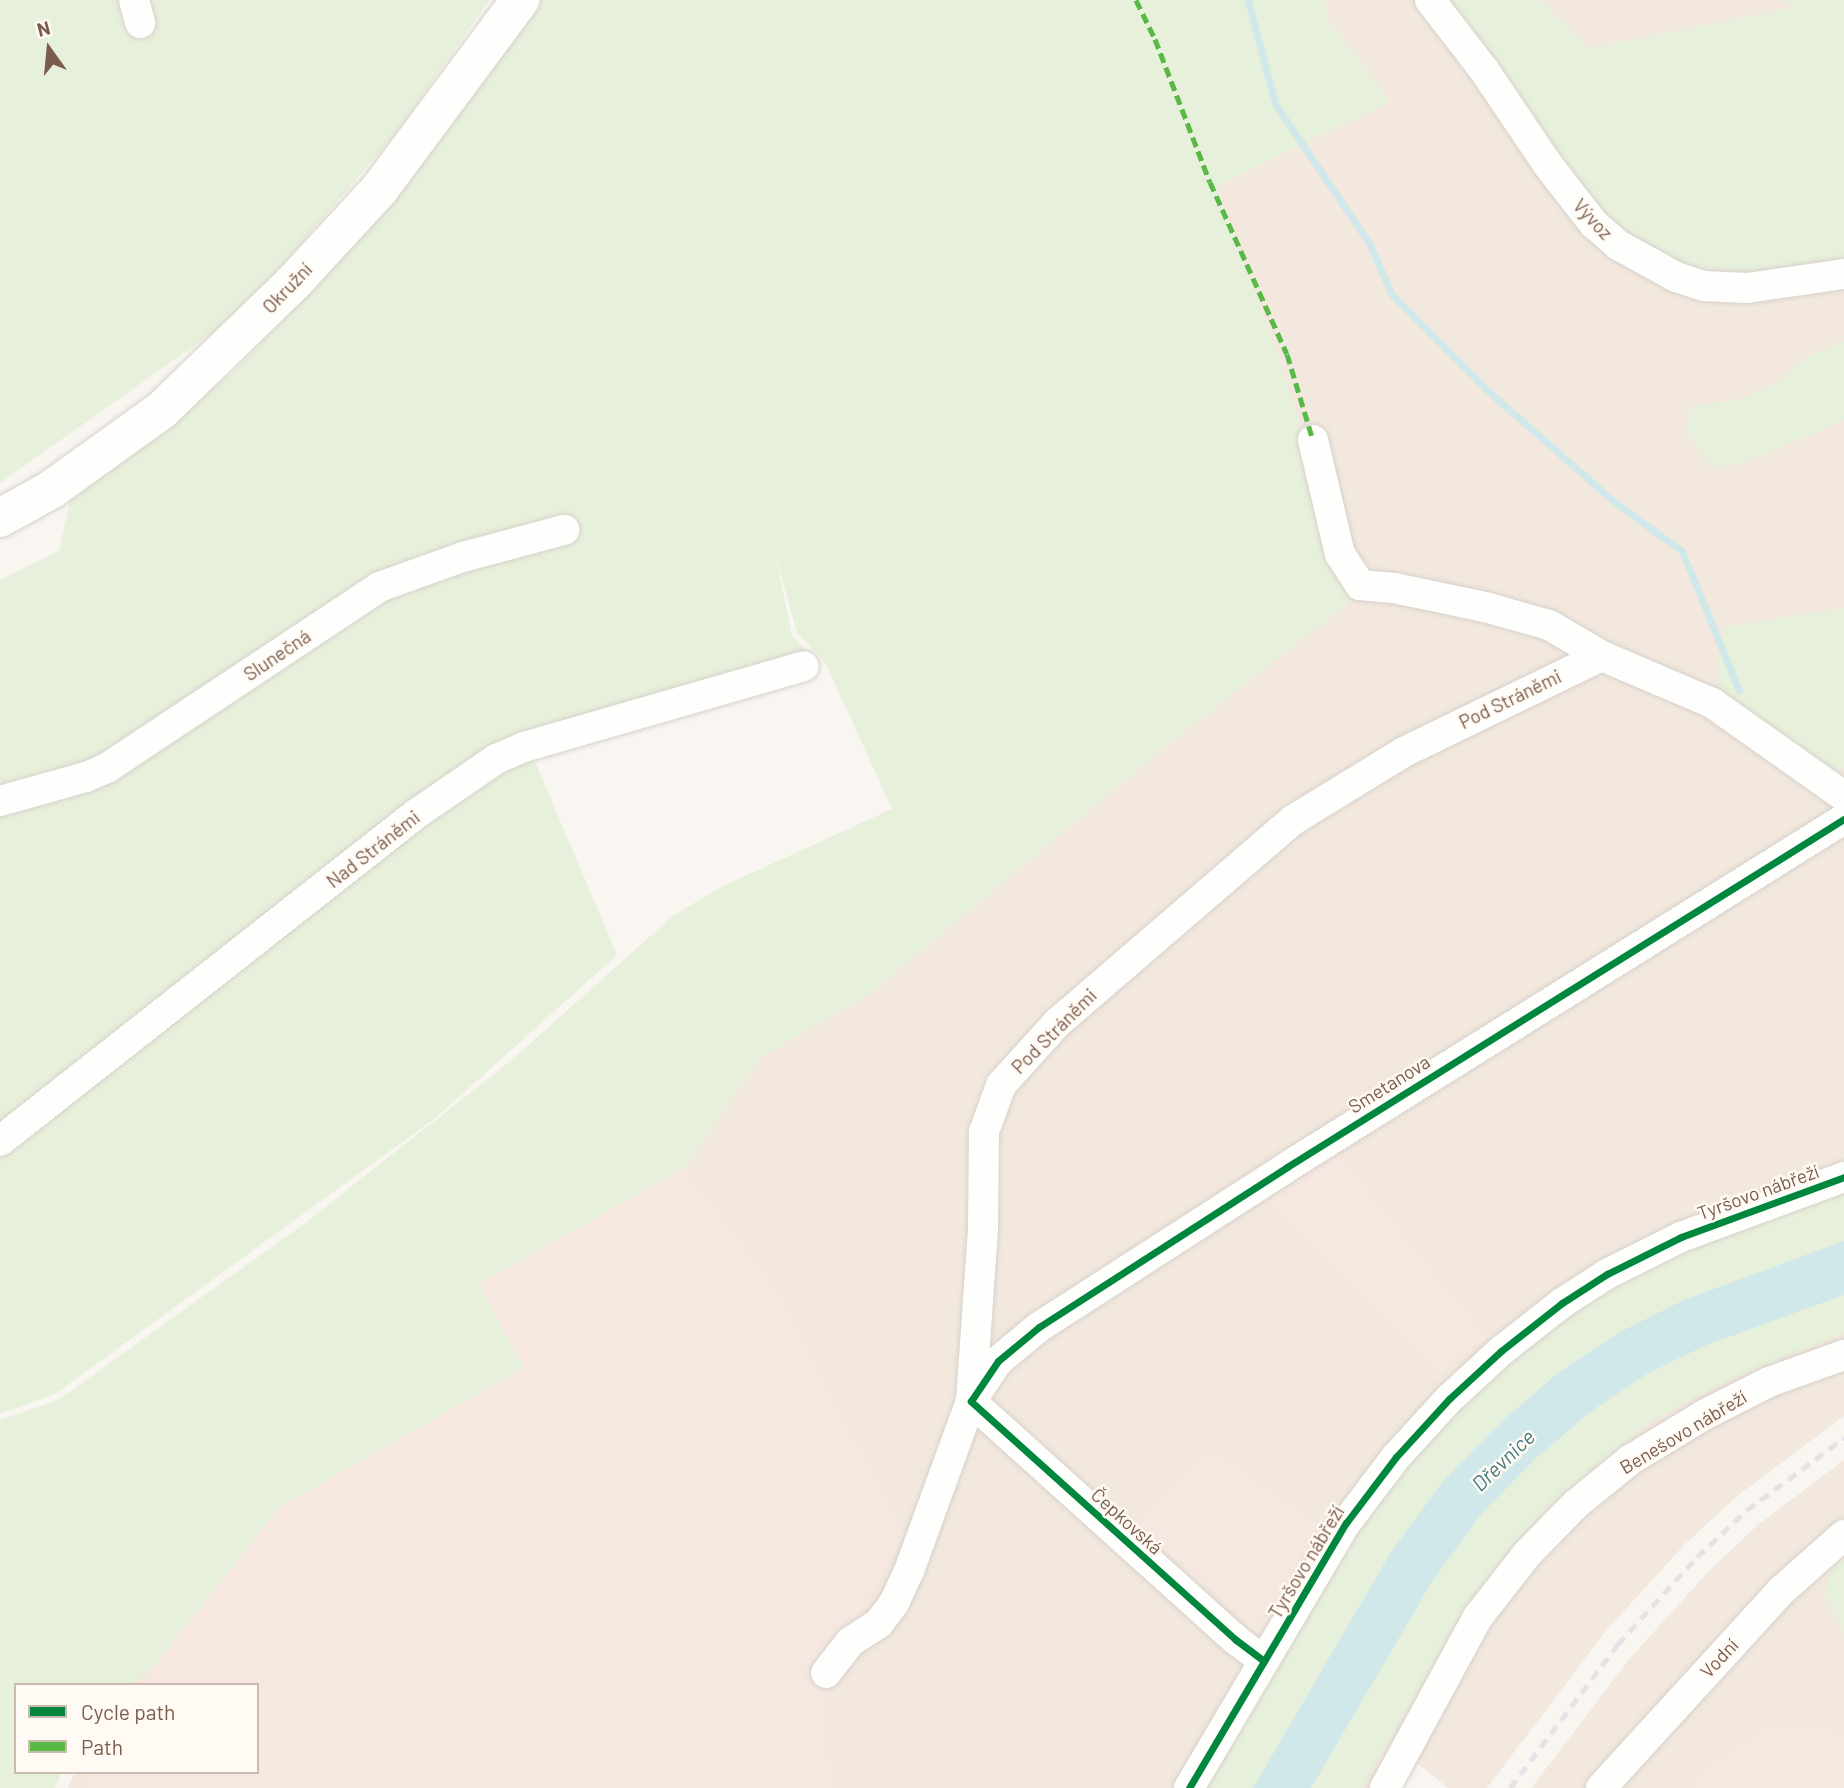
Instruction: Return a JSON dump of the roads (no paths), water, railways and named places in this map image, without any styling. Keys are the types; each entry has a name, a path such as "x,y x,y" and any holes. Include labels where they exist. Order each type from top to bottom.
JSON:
{"street":[{"name":"Okružní","path":"0,518 52,489 162,411 294,282 379,190 520,0"},
{"name":"Vývoz","path":"1430,0 1484,70 1548,165 1594,224 1626,250 1676,278 1704,286 1747,288 1844,274"},
{"path":"1313,440 1340,554 1360,585 1394,588 1485,607 1549,625 1602,656 1712,703 1844,796"},
{"name":"Slunečná","path":"0,801 86,777 107,768 379,587 463,557 564,530"},
{"name":"Pod Stráněmi","path":"826,1673 850,1642 879,1623 894,1603 909,1571 971,1401 983,1227 984,1132 1001,1085 1028,1051 1057,1023 1293,820 1404,752 1602,656"},
{"name":"Nad Stráněmi","path":"0,1141 416,814 496,760 524,747 804,666"},
{"name":"Smetanova","path":"971,1401 998,1361 1039,1328 1491,1037 1844,819"},
{"name":"Tyršovo nábřeží","path":"1189,1788 1346,1523 1396,1457 1449,1399 1501,1351 1562,1303 1607,1274 1681,1237 1844,1177"},
{"name":"Benešovo nábřeží","path":"1385,1788 1478,1617 1527,1554 1576,1504 1630,1460 1704,1415 1769,1381 1844,1355"},
{"name":"Čepkovská","path":"971,1401 1236,1640 1264,1661"},
{"name":"Vodní","path":"1601,1788 1782,1590 1844,1535"}],"water":[{"name":"Dřevnice","path":"1844,1241 1844,1295 1704,1346 1645,1375 1589,1413 1534,1460 1482,1513 1433,1580 1311,1788 1253,1788 1391,1552 1444,1480 1500,1423 1558,1373 1620,1332 1684,1300"}],"waterway":[{"path":"1248,0 1275,104 1369,243 1392,295 1488,391 1613,501 1682,551 1739,691"}],"railway":[{"path":"1510,1788 1618,1644 1697,1557 1747,1510 1844,1438"}]}
